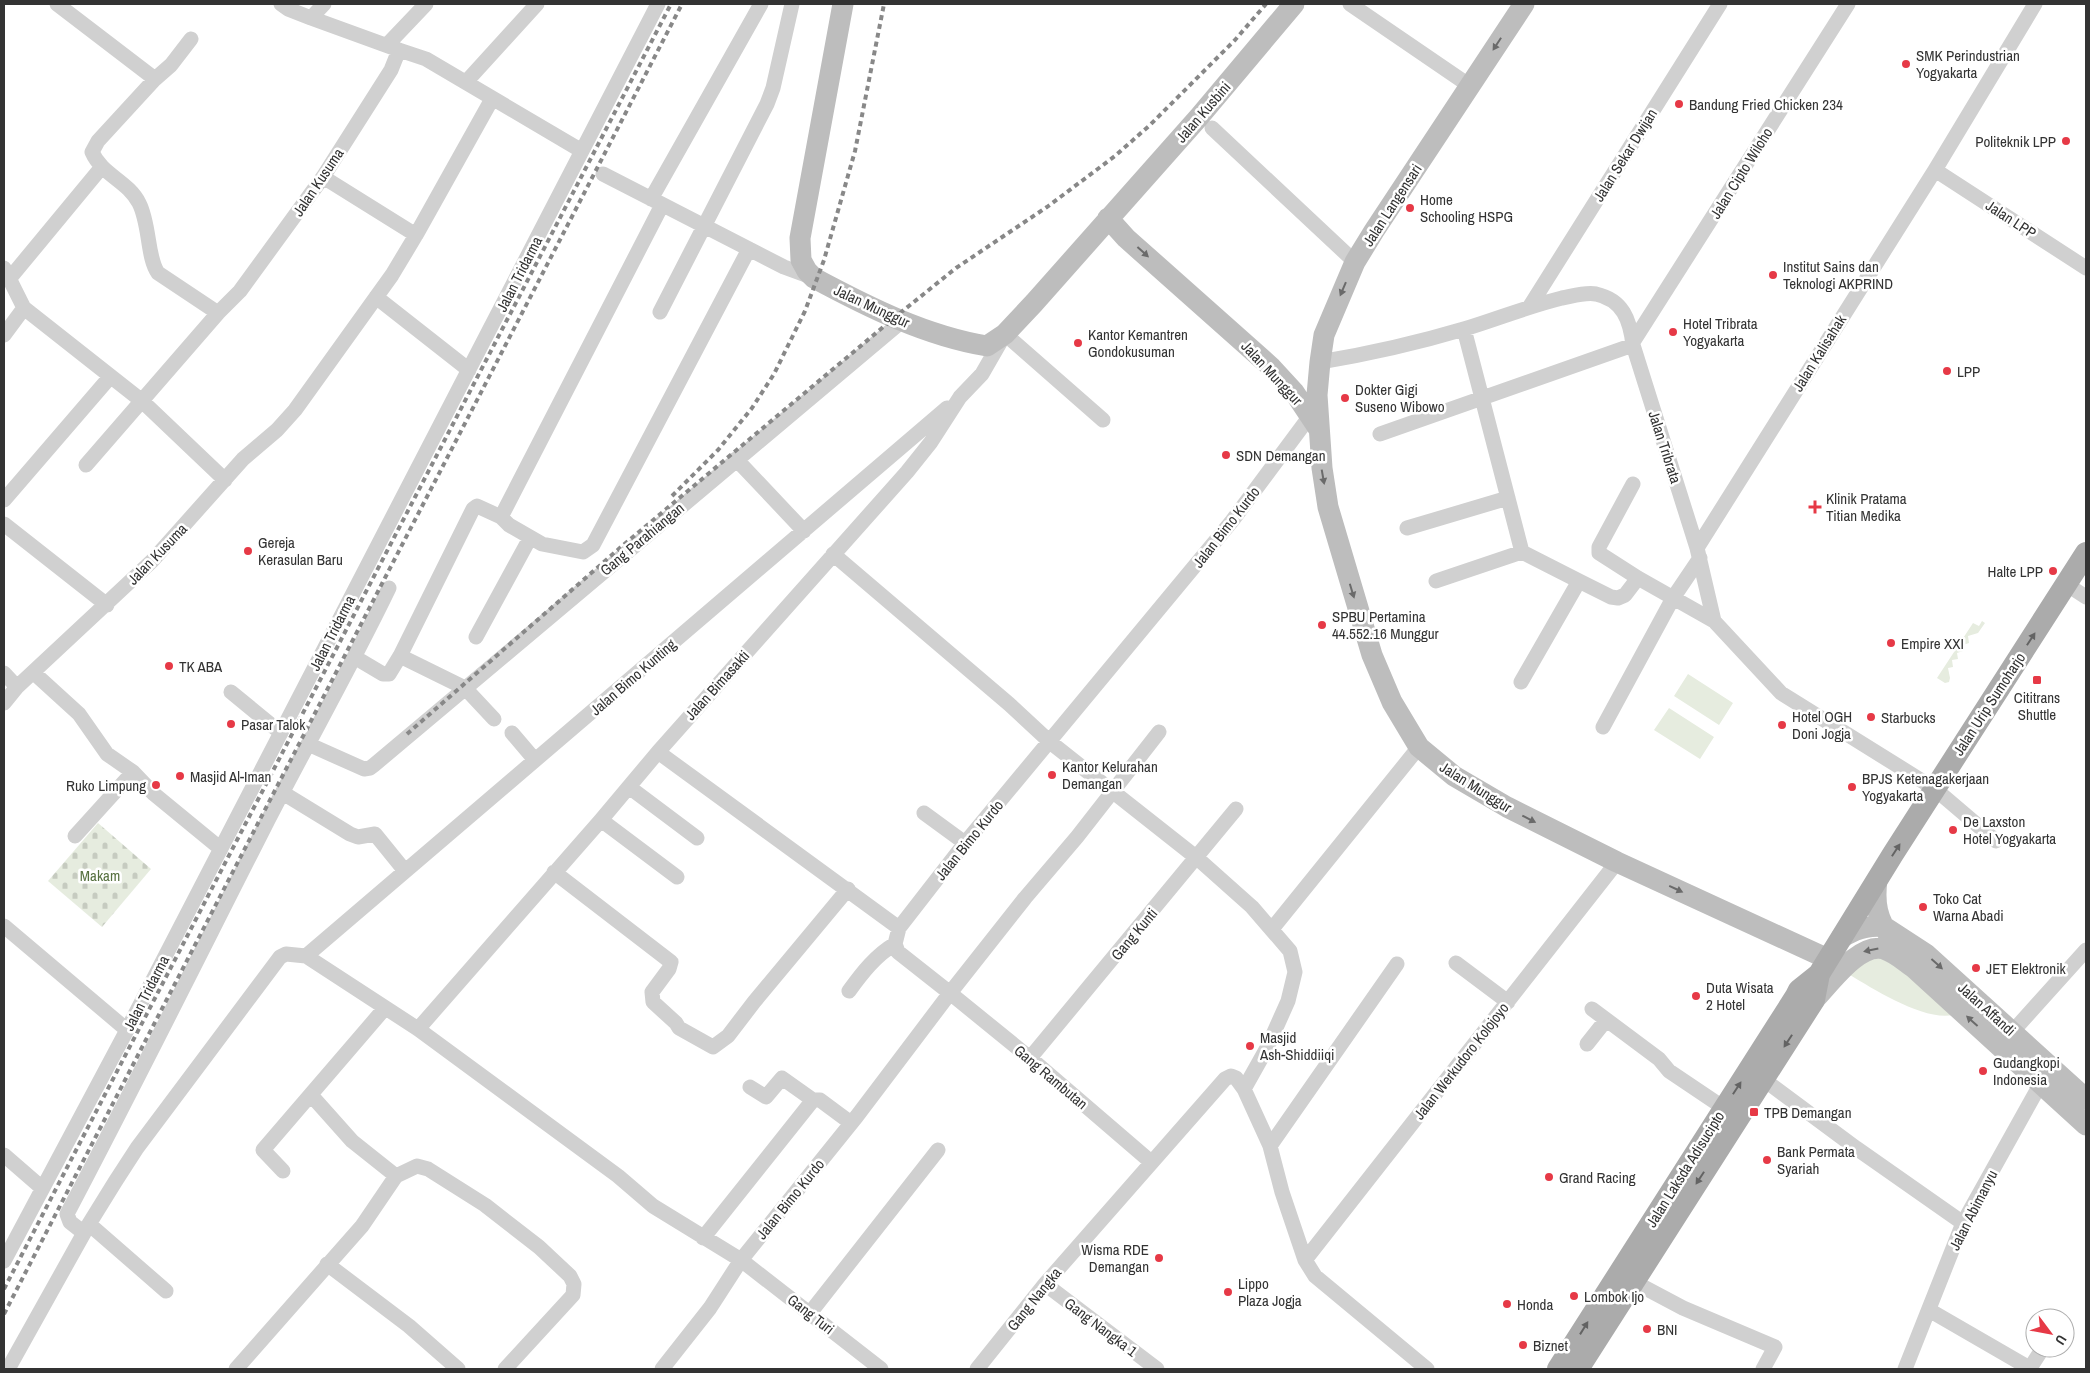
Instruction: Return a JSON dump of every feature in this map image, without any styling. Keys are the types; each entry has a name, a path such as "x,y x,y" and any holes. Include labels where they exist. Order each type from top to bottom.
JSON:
{"main road":[{"path":"814,278 807,271 801,260 800,238 842,4"},
{"name":"Jalan Kusbini","path":"1108,218 1199,117 1294,4"},
{"name":"Jalan Langensari","path":"1315,422 1324,335 1355,262 1524,4"},
{"name":"Jalan Munggur","path":"814,278 901,322 969,343 987,346 1005,334 1108,218 1126,238 1271,367 1294,392 1315,422 1328,507 1372,655 1392,702 1419,747 1454,776 1507,808 1823,967"},
{"name":"Jalan Urip Sumoharjo","path":"1861,906 2086,552"},
{"path":"1877,880 1874,898 1877,912 1883,926 1914,968"},
{"name":"Jalan Laksda Adisucipto","path":"1578,1369 1634,1282 1668,1212 1724,1108 1800,990 1823,967 1861,906"},
{"path":"1841,938 1854,930 1866,926 1883,926"},
{"name":"Jalan Affandi","path":"1883,926 1926,954 2006,1039 2041,1083 2086,1125"},
{"path":"1814,1000 1854,957 1868,949 1882,948 1896,954 1914,968"},
{"name":"Jalan Laksda Adisucipto","path":"1558,1369 1763,1079 1814,1000 1823,967"},
{"name":"Jalan Affandi","path":"1914,968 2086,1099"}],"street":[{"path":"57,4 156,79"},
{"path":"282,4 288,9 311,18 426,59 582,151"},
{"path":"311,18 324,4"},
{"name":"Jalan Kusuma","path":"86,465 218,313 240,291 323,177 390,70 393,48 426,4"},
{"path":"466,82 537,4"},
{"name":"Jalan Tridarma","path":"4,1261 127,1030 658,4"},
{"path":"501,517 501,513 657,202 760,4"},
{"path":"660,312 706,226 767,104 780,61 792,4"},
{"path":"1350,4 1470,86"},
{"name":"Jalan Sekar Dwijan","path":"1530,306 1720,4"},
{"name":"Jalan Cipto Wiloho","path":"1633,343 1848,4"},
{"name":"Jalan Kalisahak","path":"1602,727 1699,553 1936,170 2035,4"},
{"path":"191,38 171,65 93,148 92,152 102,168 124,183 138,201 144,214 153,266 158,273 218,313"},
{"name":"Jalan Kusuma","path":"4,704 17,688 158,555 243,459 276,430 295,410 376,297 416,235 492,99"},
{"path":"1212,128 1355,262"},
{"path":"102,168 7,273 24,308 142,401 225,480"},
{"name":"Jalan LPP","path":"1936,170 2086,268"},
{"path":"603,174 784,267 814,278"},
{"path":"323,177 416,235"},
{"path":"356,658 383,674 389,674 477,506 501,517 503,521 542,544 583,552 593,545 749,249"},
{"name":"Jalan Tribrata","path":"1320,362 1354,356 1464,329 1530,306 1579,294 1594,293 1604,296 1618,305 1629,319 1633,343 1699,553 1714,621"},
{"path":"376,297 469,370"},
{"path":"4,335 24,308"},
{"name":"Gang Parahiangan","path":"308,744 364,769 370,768 901,322"},
{"path":"1464,329 1522,552"},
{"path":"1005,334 1103,420"},
{"name":"Jalan Bimasakti","path":"418,1029 658,752 907,472 931,442 960,397 982,374 1005,334"},
{"path":"1380,434 1633,343"},
{"path":"4,500 110,377"},
{"name":"Jalan Bimo Kunting","path":"306,956 960,397"},
{"name":"Jalan Bimo Kurdo","path":"895,944 899,928 965,844 1315,422"},
{"path":"736,459 804,531"},
{"path":"1633,484 1598,550 1599,552 1638,578 1714,621 1781,693 1935,789 1996,841"},
{"path":"1407,528 1508,498"},
{"path":"4,524 107,605"},
{"path":"476,637 530,538"},
{"path":"1436,581 1522,552 1611,597 1618,598 1625,595 1638,578"},
{"path":"833,554 1009,704 1050,742 1197,858 1252,908 1290,952 1295,972 1288,1002 1267,1048 1244,1089 1270,1146 1282,1192 1305,1260 1315,1276 1427,1369"},
{"path":"1521,682 1580,581"},
{"path":"2066,584 2086,597"},
{"path":"166,1291 86,1228 70,1222 67,1214 150,1058 282,793 356,658 389,588"},
{"path":"400,656 465,688 494,719"},
{"path":"4,673 17,688"},
{"path":"34,673 79,714 107,754 133,772 154,794 221,849"},
{"path":"231,692 281,733"},
{"name":"Jalan Bimo Kurdo","path":"667,1368 710,1308 740,1260 1159,732"},
{"path":"512,733 535,760"},
{"path":"1272,929 1419,747"},
{"path":"658,752 899,928"},
{"path":"75,836 133,772"},
{"path":"629,787 697,838"},
{"path":"282,793 350,834 358,836 375,834 405,871"},
{"name":"Gang Kunti","path":"1030,1058 1197,858 1236,808"},
{"path":"924,813 965,844"},
{"path":"601,820 677,877"},
{"name":"Jalan Werkudoro Kolojoyo","path":"1305,1260 1617,862"},
{"path":"554,872 671,962 669,969 652,992 653,1002 676,1022 679,1028 713,1047 728,1036 754,1002 848,890"},
{"path":"4,926 127,1030"},
{"path":"849,991 871,963 884,950 895,944 898,952 950,993"},
{"path":"2006,1039 2086,950"},
{"path":"8,1369 86,1228 137,1148 280,957 286,954 306,956 418,1029 618,1176 653,1206 740,1260"},
{"path":"1456,963 1508,1002"},
{"path":"1270,1146 1397,964"},
{"name":"Gang Rambutan","path":"950,993 1030,1058 1151,1162"},
{"path":"283,1171 263,1150 385,1008"},
{"path":"1592,1009 1659,1059 1669,1071 1724,1108"},
{"path":"1587,1044 1606,1020"},
{"name":"Gang Nangka","path":"977,1369 1045,1284 1226,1079 1231,1076 1236,1078 1244,1089"},
{"path":"750,1087 766,1097 782,1078 813,1100 820,1100 850,1123"},
{"path":"1763,1079 1963,1224"},
{"name":"Jalan Abimanyu","path":"1905,1369 1963,1224 2041,1083"},
{"path":"311,1095 352,1141 396,1176"},
{"path":"703,1238 813,1100"},
{"path":"810,1313 938,1150"},
{"path":"4,1155 42,1188"},
{"path":"236,1369 362,1226 396,1176 417,1166 428,1169 485,1205 539,1247 570,1276 574,1284 573,1295 505,1369"},
{"name":"Gang Turi","path":"740,1260 881,1369"},
{"path":"327,1264 409,1326 457,1369"},
{"path":"1634,1282 1683,1308 1775,1347 1763,1369"},
{"name":"Gang Nangka 1","path":"1045,1284 1158,1369"},
{"path":"1928,1310 2030,1369 2037,1358"}],"green space":[{"path":"1982,621 1985,623 1978,633 1968,636 1969,643 1963,645 1963,651 1957,653 1958,659 1952,660 1953,667 1948,668 1949,682 1945,683 1937,678 1973,623 1979,626"},
{"path":"1688,674 1733,703 1719,725 1674,696"},
{"path":"1669,708 1714,737 1700,759 1654,730"},
{"name":"Makam","path":"98,823 151,869 102,927 48,881"},
{"path":"1886,957 1953,1015 1941,1016 1914,1009 1886,996 1850,975 1859,962"}],"railway":[{"path":"4,1289 671,4"},
{"path":"4,1314 682,4"},
{"path":"672,496 718,450 752,408 774,374 805,311 824,260 855,151 884,4"},
{"path":"407,734 621,547 894,318 956,268 1047,207 1115,156 1150,125 1235,40 1266,4"}],"place":[{"name":"SMK Perindustrian Yogyakarta","path":"1906,64"},
{"name":"Bandung Fried Chicken 234","path":"1679,104"},
{"name":"Politeknik LPP","path":"2066,141"},
{"name":"Home Schooling HSPG","path":"1410,208"},
{"name":"Institut Sains dan Teknologi AKPRIND","path":"1773,275"},
{"name":"Hotel Tribrata Yogyakarta","path":"1673,332"},
{"name":"Kantor Kemantren Gondokusuman","path":"1078,343"},
{"name":"LPP","path":"1947,371"},
{"name":"Dokter Gigi Suseno Wibowo","path":"1345,398"},
{"name":"SDN Demangan","path":"1226,455"},
{"name":"Klinik Pratama Titian Medika","path":"1815,507"},
{"name":"Gereja Kerasulan Baru","path":"248,551"},
{"name":"Halte LPP","path":"2053,571"},
{"name":"SPBU Pertamina 44.552.16 Munggur","path":"1322,625"},
{"name":"Empire XXI","path":"1891,643"},
{"name":"TK ABA","path":"169,666"},
{"name":"Cititrans Shuttle","path":"2037,680"},
{"name":"Starbucks","path":"1871,717"},
{"name":"Pasar Talok","path":"231,724"},
{"name":"Hotel OGH Doni Jogja","path":"1782,725"},
{"name":"Kantor Kelurahan Demangan","path":"1052,775"},
{"name":"Masjid Al-Iman","path":"180,776"},
{"name":"Ruko Limpung","path":"156,785"},
{"name":"BPJS Ketenagakerjaan Yogyakarta","path":"1852,787"},
{"name":"De Laxston Hotel Yogyakarta","path":"1953,830"},
{"name":"Toko Cat Warna Abadi","path":"1923,907"},
{"name":"JET Elektronik","path":"1976,968"},
{"name":"Duta Wisata 2 Hotel","path":"1696,996"},
{"name":"Masjid Ash-Shiddiiqi","path":"1250,1046"},
{"name":"Gudangkopi Indonesia","path":"1983,1071"},
{"name":"TPB Demangan","path":"1754,1112"},
{"name":"Bank Permata Syariah","path":"1767,1160"},
{"name":"Grand Racing","path":"1549,1177"},
{"name":"Wisma RDE Demangan","path":"1159,1258"},
{"name":"Lippo Plaza Jogja","path":"1228,1292"},
{"name":"Lombok Ijo","path":"1574,1296"},
{"name":"Honda","path":"1507,1304"},
{"name":"BNI","path":"1647,1329"},
{"name":"Biznet","path":"1523,1345"}]}
